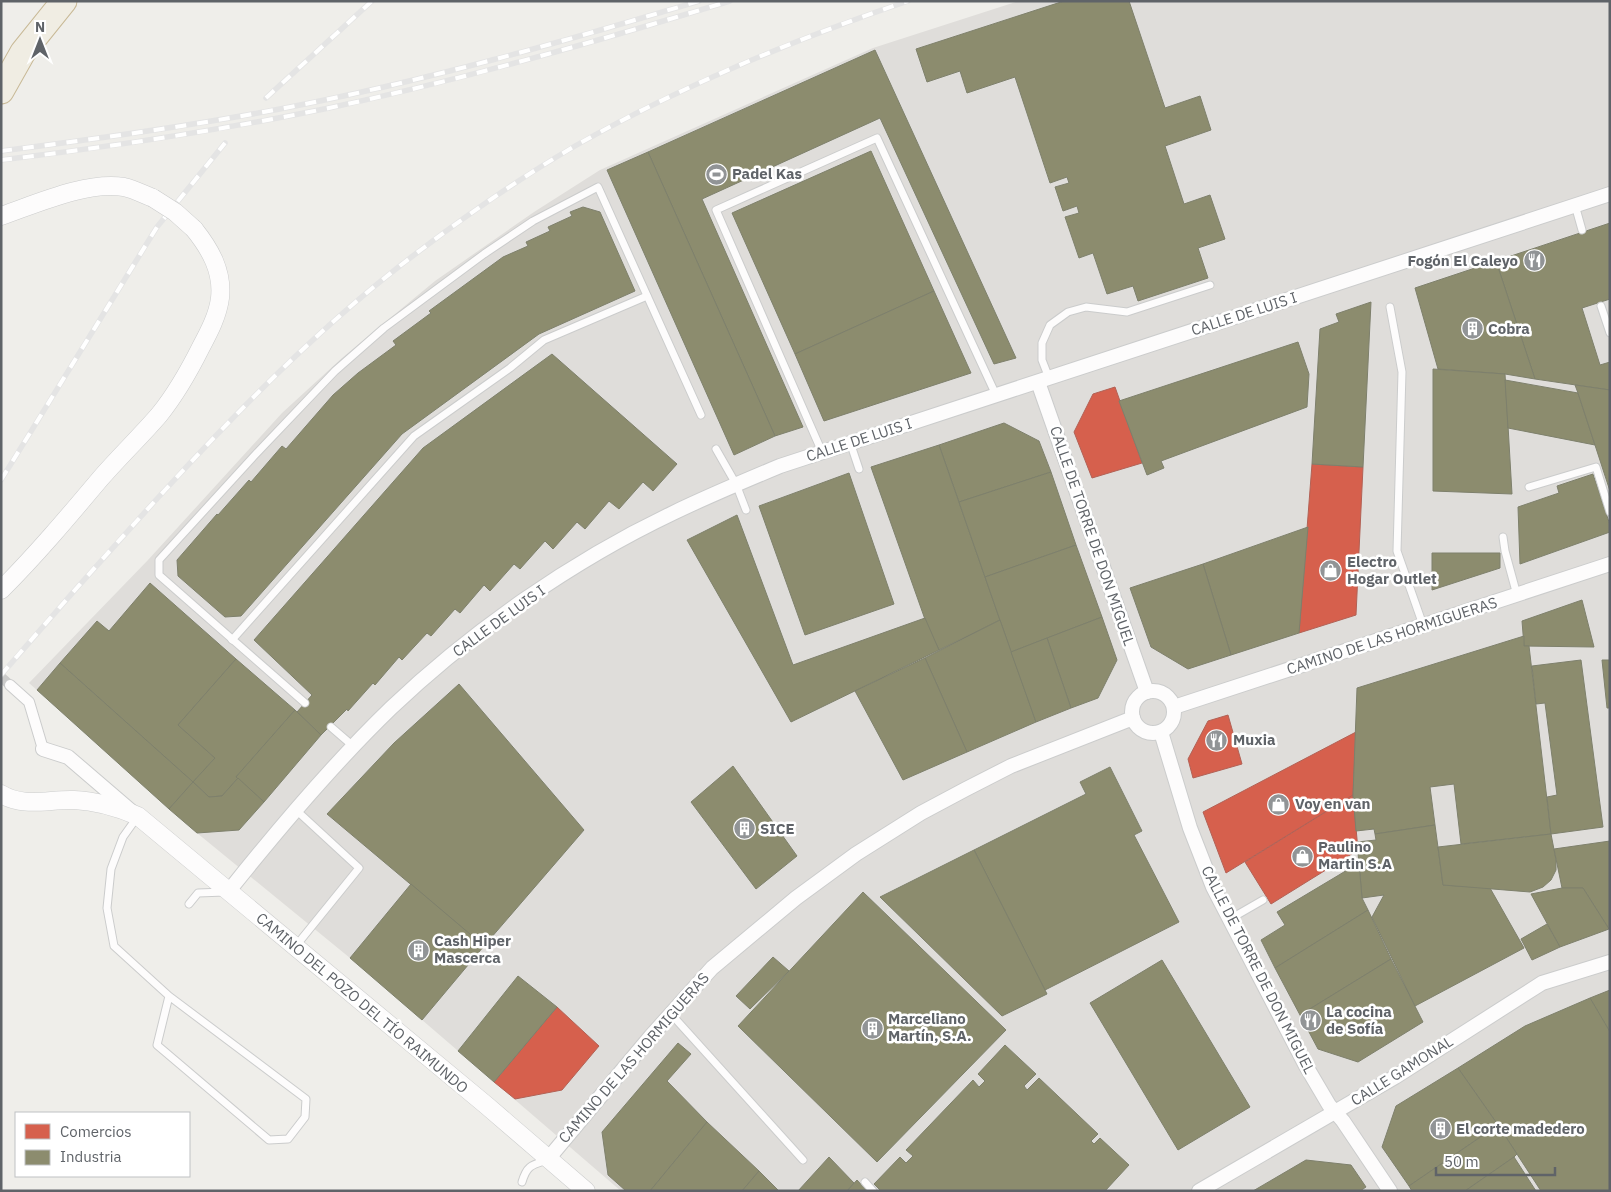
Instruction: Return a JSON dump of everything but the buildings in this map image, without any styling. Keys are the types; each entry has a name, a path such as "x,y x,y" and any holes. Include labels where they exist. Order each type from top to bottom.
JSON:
{"highway":[{"path":"1,91 23,52 64,1"}],"street":[{"path":"1,216 81,190 124,187 152,198 174,212 194,229 205,243 216,264 220,285 218,308 209,333 187,375 159,414 25,566 1,590"},
{"name":"CALLE DE LUIS I","path":"228,892 296,810 353,746 438,666 472,638 564,574 672,513 780,466 850,442 1610,194"},
{"name":"CALLE DE TORRE DE DON MIGUEL","path":"1043,380 1146,692"},
{"name":"CAMINO DE LAS HORMIGUERAS","path":"1174,707 1422,624 1610,564"},
{"name":"CAMINO DEL POZO DEL TÍO RAIMUNDO","path":"10,685 29,702 43,748 68,757 586,1191"},
{"path":"1158,691 1168,696 1174,707 1174,717 1169,726 1161,732 1150,732 1139,728 1133,718 1132,707 1137,698 1146,692 1158,691"},
{"name":"CAMINO DE LAS HORMIGUERAS","path":"548,1159 670,1013 712,968 796,898 856,854 921,813 1011,766 1133,718"},
{"name":"CALLE DE TORRE DE DON MIGUEL","path":"1161,732 1199,856 1213,887 1306,1066 1329,1105 1343,1120 1390,1191"},
{"name":"CAMINO DEL POZO DEL TÍO RAIMUNDO","path":"1,794 17,801 28,803 73,800 98,802 120,808 138,816"},
{"name":"CALLE GAMONAL","path":"1199,1191 1336,1112 1542,983 1610,962"}],"lane":[{"path":"822,452 716,210 877,138 996,395"},
{"path":"305,703 159,576 159,560 334,371 384,328 484,254 533,221 598,187 701,415"},
{"path":"1575,205 1582,230"},
{"path":"1043,380 1042,343 1050,325 1068,312 1086,307 1127,312 1210,285"},
{"path":"232,640 414,436 510,368 544,340 647,296"},
{"path":"1601,306 1610,333"},
{"path":"1390,307 1402,372 1396,551 1422,624"},
{"path":"850,442 859,469"},
{"path":"716,449 736,484 746,510"},
{"path":"1529,486 1596,467 1610,512"},
{"path":"1503,538 1516,595"},
{"path":"331,727 353,746"},
{"path":"294,947 359,868 296,810"},
{"path":"138,816 123,837 111,869 107,908 114,946 169,996 306,1099 305,1117 288,1139 269,1140 157,1045 169,996"},
{"path":"189,904 198,893 228,892"},
{"path":"1230,919 1263,900"},
{"path":"670,1013 803,1160"},
{"path":"522,1182 524,1175 533,1164 548,1159"},
{"path":"865,1182 873,1191"}],"shaded area":[{"path":"1019,1 1610,1 1610,1191 621,1191 350,958 197,833 29,683 148,560 282,413 342,358 435,281 534,212 600,170 873,48"}],"tunnel":[{"path":"1,677 10,685"}],"railway":[{"path":"266,98 372,1"},
{"path":"1,151 250,115 389,86 493,60 699,1"},
{"path":"1,160 248,124 380,97 531,59 730,1"},
{"path":"1,675 145,512 257,394 353,304 440,235 497,195 555,158 615,124 697,84 780,48 908,1"},
{"path":"1,480 157,227 225,143"}],"place":[{"name":"Padel Kas","path":"716,174"},
{"name":"Fogón El Caleyo","path":"1534,261"},
{"name":"Cobra","path":"1472,329"},
{"name":"Electro Hogar Outlet","path":"1331,571"},
{"name":"Muxia","path":"1217,740"},
{"name":"Voy en van","path":"1279,804"},
{"name":"SICE","path":"744,829"},
{"name":"Paulino Martin S.A","path":"1302,856"},
{"name":"Cash Hiper Mascerca","path":"418,950"},
{"name":"La cocina de Sofía","path":"1310,1021"},
{"name":"Marceliano Martín, S.A.","path":"872,1028"},
{"name":"El corte madedero","path":"1440,1129"}]}
